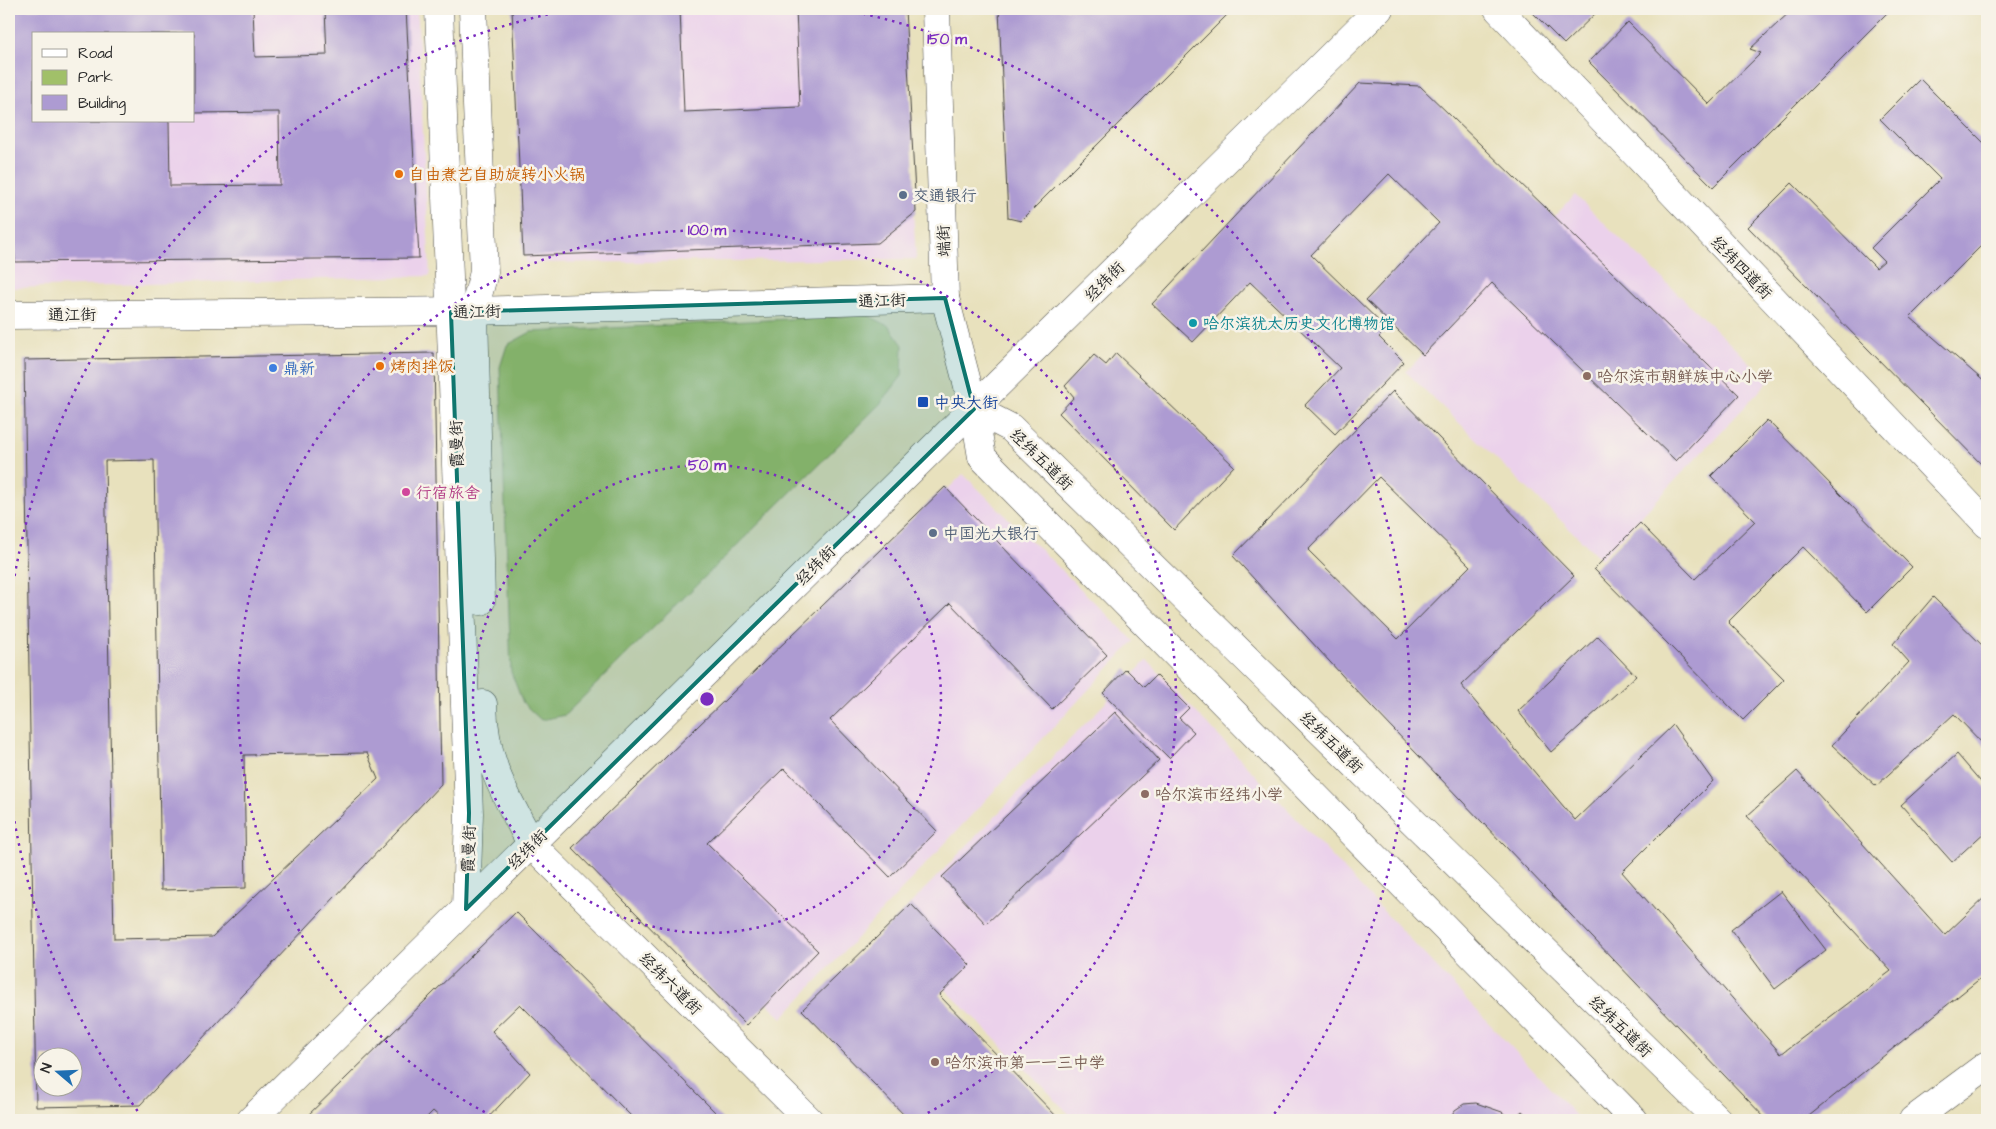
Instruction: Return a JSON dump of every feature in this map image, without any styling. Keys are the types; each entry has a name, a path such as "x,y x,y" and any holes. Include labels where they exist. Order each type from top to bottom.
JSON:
{"main road":[{"name":"霞曼街","path":"439,9 463,312 484,730 494,774 532,845"},
{"name":"霞曼街","path":"466,909 469,813 463,312 484,272 473,9"},
{"name":"端街","path":"936,9 945,298 974,409"},
{"name":"经纬街","path":"251,1120 1379,9"},
{"name":"经纬四道街","path":"1498,9 1987,524"},
{"name":"通江街","path":"9,315 463,312 945,298"},
{"path":"974,409 982,457 1634,1120"},
{"name":"经纬五道街","path":"974,409 1011,428 1718,1120"},
{"name":"经纬六道街","path":"532,845 810,1120"},
{"path":"1912,1120 1987,1064"}],"highlighted area":[{"path":"945,298 974,409 466,909 469,813 451,312"}],"shaded area":[{"path":"9,9 417,9 430,276 9,288"},
{"path":"515,9 901,9 916,259 526,263"},
{"name":"哈尔滨市朝鲜族中心小学","path":"1575,195 1769,381 1601,559 1406,372"},
{"path":"963,474 1134,641 782,1018 601,835"},
{"name":"哈尔滨市经纬小学","path":"1147,660 1580,1120 1075,1120 886,929"}],"green space":[{"path":"867,315 889,326 903,345 902,376 881,403 565,715 541,720 523,703 511,672 500,367 507,345 531,332"}],"building":[{"path":"9,9 253,9 255,57 327,55 325,9 406,9 419,258 15,262 9,135"},
{"path":"512,9 680,9 684,112 800,107 796,9 905,9 916,212 878,243 523,256"},
{"path":"999,9 1233,9 1021,221 1008,218"},
{"path":"1529,9 1600,9 1564,44"},
{"path":"1793,9 1891,9 1713,187 1589,62 1628,22 1709,104 1761,53 1750,49"},
{"path":"1920,79 1987,146 1987,240 1910,317 1987,384 1987,470 1748,227 1792,183 1876,268 1884,261 1871,248 1940,179 1880,119"},
{"path":"1360,83 1420,86 1739,395 1676,461 1492,283 1423,355 1366,300 1439,223 1389,174 1311,255 1387,329 1379,337 1404,362 1335,434 1305,405 1340,368 1250,282 1193,342 1152,304"},
{"path":"434,353 441,784 140,1105 36,1107 36,1096 82,1096 82,1046 35,1046 24,360","holes":["154,460 161,890 246,888 244,755 367,753 378,779 212,937 114,939 105,461"]},
{"path":"1116,353 1234,466 1174,530 1059,413 1074,397 1065,386 1094,355 1106,365"},
{"path":"1393,391 1574,576 1461,685 1575,820 1673,725 1713,781 1622,872 1781,1054 1891,971 1747,816 1797,771 1945,935 1987,895 1987,973 1804,1120 1767,1120 1351,685 1233,556","holes":["1379,477 1470,566 1398,639 1308,550"]},
{"path":"1767,420 1912,567 1867,612 1803,547 1728,622 1784,679 1743,720 1594,569 1640,523 1695,579 1755,521 1711,476"},
{"path":"945,487 1107,655 1052,709 950,603 830,720 937,831 890,877 784,768 707,843 818,951 746,1025 572,848"},
{"path":"1933,597 1987,650 1987,748 1954,714 1876,786 1832,745 1909,662 1893,644"},
{"path":"1598,636 1636,676 1551,752 1518,711"},
{"path":"1126,669 1144,687 1156,675 1189,708 1179,718 1194,732 1169,758 1103,693"},
{"path":"1115,712 1159,760 986,924 942,877"},
{"path":"1957,754 1987,789 1987,830 1952,862 1901,805"},
{"path":"1781,891 1826,950 1775,989 1731,930"},
{"name":"哈尔滨市第一一三中学","path":"911,904 970,965 939,995 1060,1120 909,1120 802,1010"},
{"path":"516,912 723,1120 630,1120 633,1118 520,1004 492,1031 530,1073 486,1120 443,1120 433,1111 424,1120 303,1120"},
{"path":"1476,1103 1502,1112 1512,1120 1448,1120 1455,1110 1464,1104"},
{"path":"1522,1111 1532,1120 1512,1120"}],"place":[{"name":"自由煮艺自助旋转小火锅","path":"399,174"},
{"name":"交通银行","path":"903,195"},
{"name":"哈尔滨犹太历史文化博物馆","path":"1193,323"},
{"name":"烤肉拌饭","path":"380,366"},
{"name":"鼎新","path":"273,368"},
{"name":"哈尔滨市朝鲜族中心小学","path":"1587,376"},
{"name":"中央大街","path":"923,402"},
{"name":"行宿旅舍","path":"406,492"},
{"name":"中国光大银行","path":"933,533"},
{"name":"哈尔滨市经纬小学","path":"1145,794"},
{"name":"哈尔滨市第一一三中学","path":"935,1062"}]}
